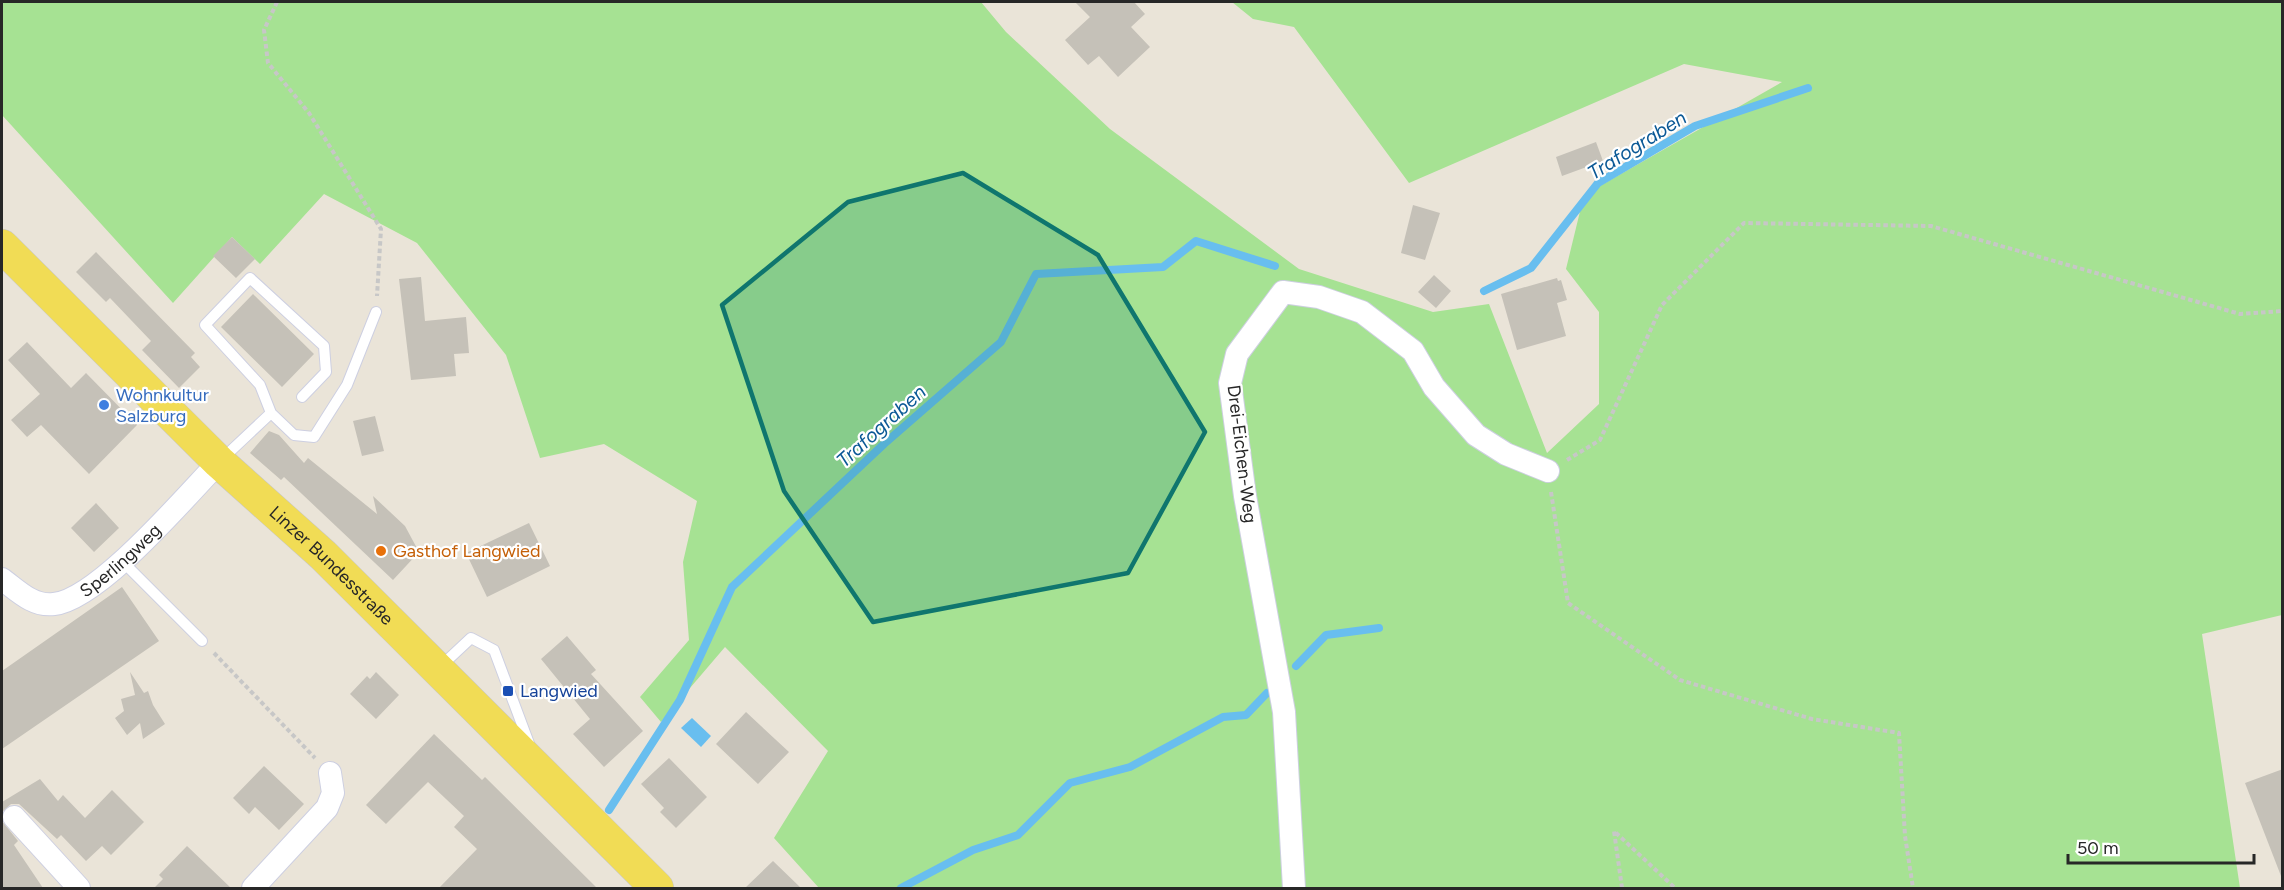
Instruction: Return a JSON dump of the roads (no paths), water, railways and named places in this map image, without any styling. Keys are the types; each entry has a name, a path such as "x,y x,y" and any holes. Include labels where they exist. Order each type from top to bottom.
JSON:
{"main road":[{"name":"Linzer Bundesstraße","path":"2,246 219,462 323,555 539,770 650,887"}],"street":[{"name":"Drei-Eichen-Weg","path":"1294,888 1284,712 1245,496 1230,382 1237,354 1283,292 1319,297 1362,312 1413,351 1434,387 1476,435 1506,454 1548,471"},
{"name":"Sperlingweg","path":"2,579 31,600 53,604 80,594 123,561 219,462"},
{"path":"253,888 327,808 333,793 330,773"},
{"path":"14,817 80,888"}],"lane":[{"path":"302,397 326,372 324,346 250,278 205,326 260,385 271,413 294,435 314,436 347,385 376,312"},
{"path":"219,462 271,413"},
{"path":"123,561 202,640"},
{"path":"438,669 471,638 494,650 539,770"}],"water":[{"path":"692,718 711,736 701,747 681,728"}],"waterway":[{"name":"Trafograben","path":"1484,291 1531,268 1598,183 1695,126 1808,88"},
{"name":"Trafograben","path":"609,810 680,700 732,587 884,444 1001,342 1036,274 1163,267 1196,241 1275,266"},
{"path":"1296,666 1326,635 1379,628"},
{"path":"901,888 973,850 1018,835 1070,783 1130,767 1223,717 1246,715 1267,693"}],"place":[{"name":"Wohnkultur Salzburg","path":"104,405"},
{"name":"Gasthof Langwied","path":"381,551"},
{"name":"Langwied","path":"508,691"}]}
